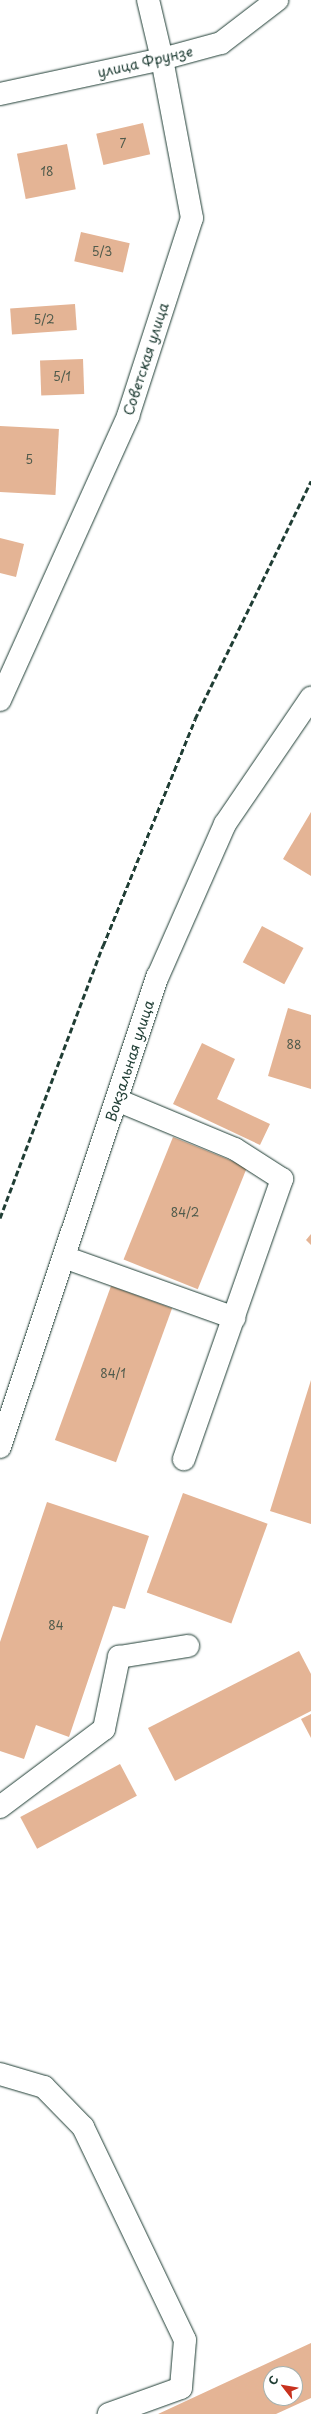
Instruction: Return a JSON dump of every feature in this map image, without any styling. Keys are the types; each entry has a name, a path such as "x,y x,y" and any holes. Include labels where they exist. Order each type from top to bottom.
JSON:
{"street":[{"name":"Советская улица","path":"0,700 128,416 192,218 162,59 148,0"},
{"name":"улица Фрунзе","path":"0,94 162,59 221,43 277,0"},
{"name":"Вокзальная улица","path":"0,1447 158,976 225,824 311,698"},
{"path":"117,1100 235,1150 282,1179 184,1459"},
{"path":"64,1257 234,1318"},
{"path":"0,1807 12,1801 104,1729 119,1657 188,1646"},
{"path":"0,2074 44,2087 83,2127 185,2340 181,2388 109,2414"}],"building":[{"path":"143,123 150,154 103,165 96,134"},
{"path":"67,144 76,189 26,199 17,154"},
{"path":"81,232 130,243 123,272 74,261"},
{"path":"75,304 77,330 12,334 10,309"},
{"path":"83,359 84,394 41,395 40,361"},
{"path":"0,426 59,429 55,495 0,492"},
{"path":"0,538 24,544 16,577 0,573"},
{"path":"311,812 311,876 283,859"},
{"path":"262,926 303,948 284,984 243,962"},
{"path":"288,1008 311,1015 311,1089 268,1076"},
{"path":"202,1043 235,1059 217,1099 270,1124 260,1145 173,1104"},
{"path":"173,1137 247,1167 198,1289 124,1259"},
{"path":"311,1234 311,1245 306,1240"},
{"path":"111,1286 172,1308 116,1462 55,1440"},
{"path":"311,1380 311,1524 270,1511"},
{"path":"183,1493 268,1524 231,1623 147,1593"},
{"path":"47,1502 149,1536 125,1609 113,1606 69,1737 36,1725 24,1759 0,1751 0,1642"},
{"path":"299,1651 311,1674 311,1711 175,1781 148,1728"},
{"path":"311,1714 311,1738 301,1719"},
{"path":"120,1764 137,1796 37,1849 20,1817"},
{"path":"311,2343 311,2398 303,2402 303,2366 263,2366 263,2406 294,2406 276,2414 158,2414"}],"railway":[{"path":"0,1218 103,946 195,719 311,481"}]}
